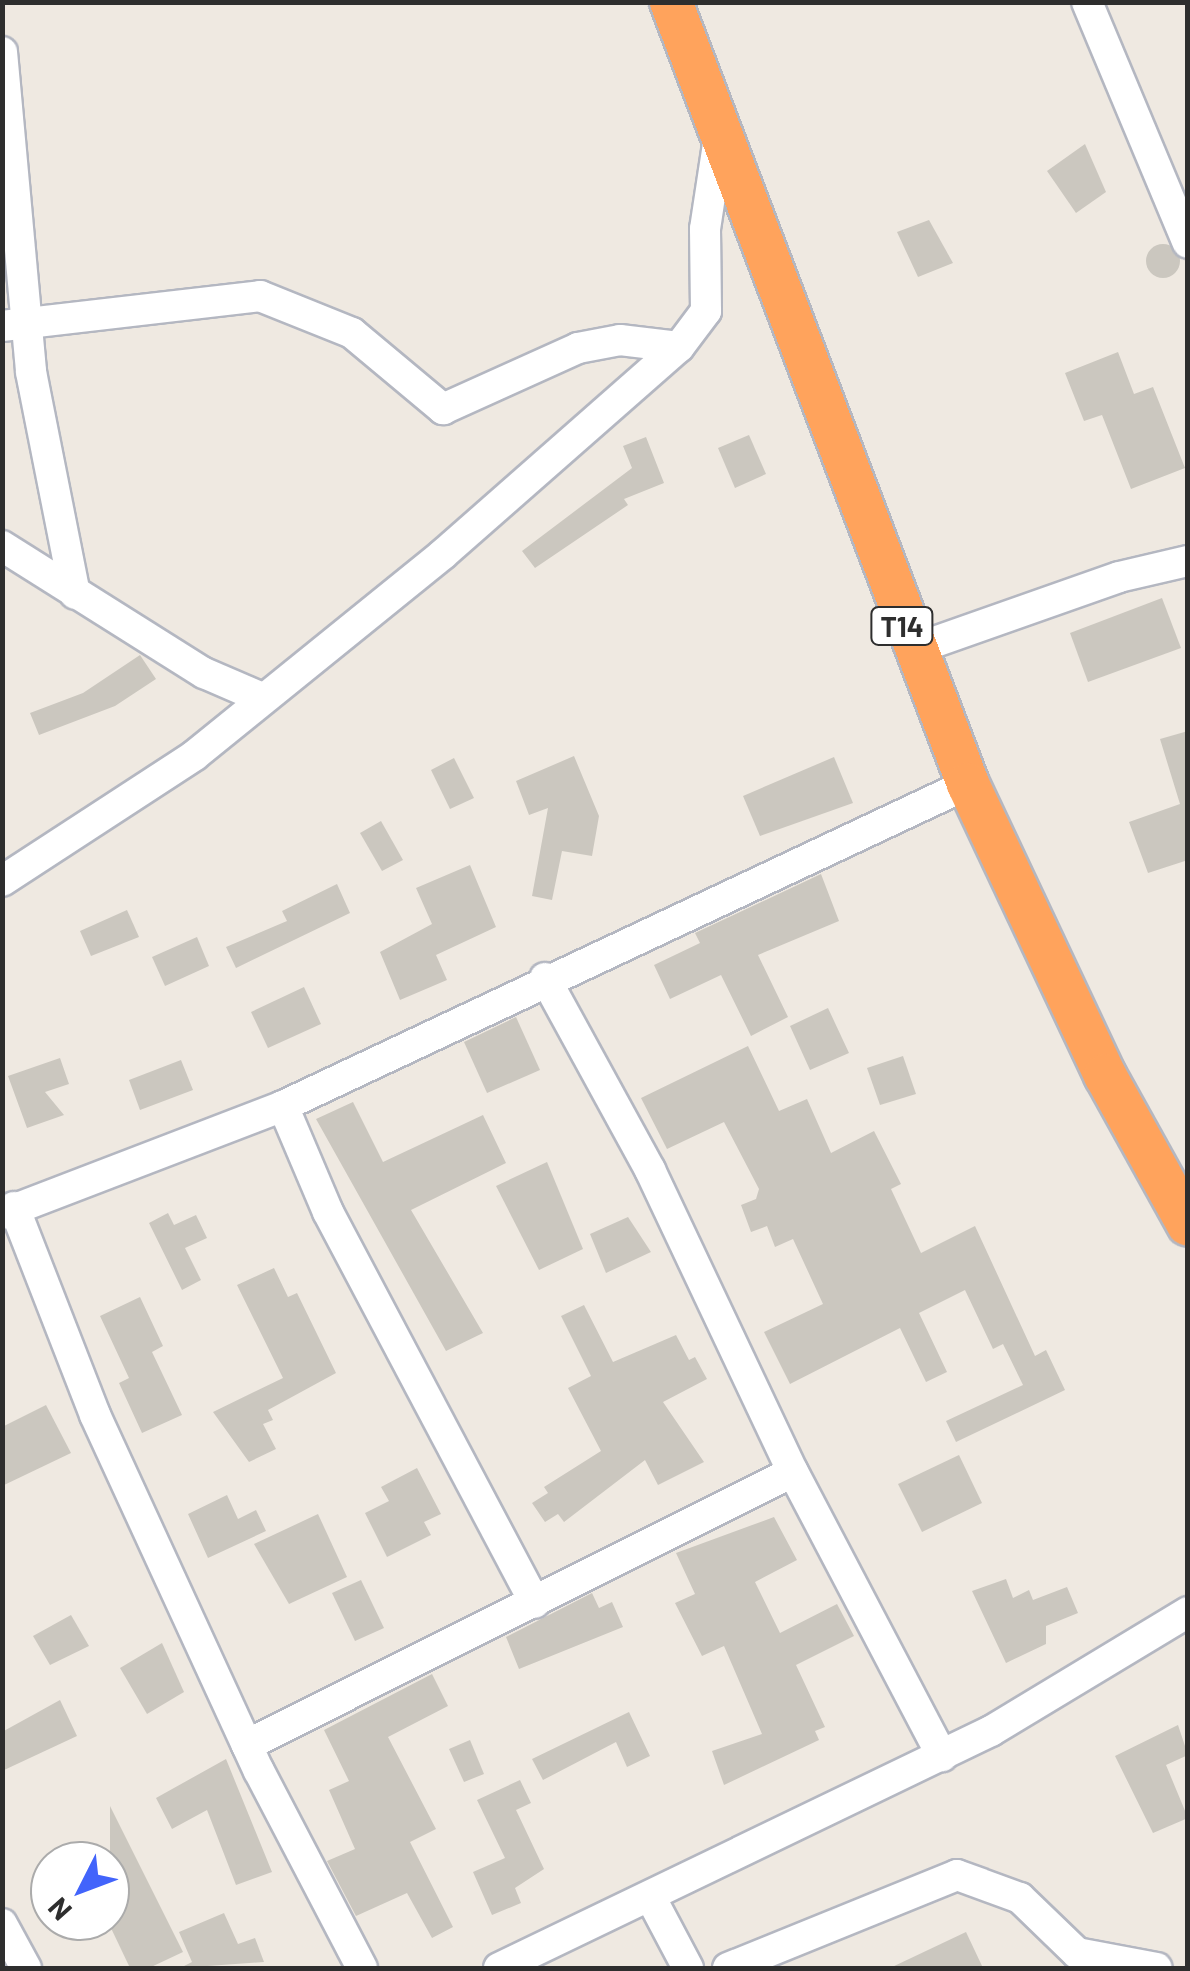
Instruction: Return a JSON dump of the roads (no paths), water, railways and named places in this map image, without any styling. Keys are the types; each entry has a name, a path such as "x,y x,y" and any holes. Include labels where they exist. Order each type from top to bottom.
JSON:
{"highway":[{"name":"T14","path":"671,2 912,650 968,784 1175,1171 1188,1225"}],"street":[{"path":"1087,2 1188,243"},
{"path":"2,52 14,325 75,594"},
{"path":"2,880 122,807 262,698 443,554 679,346 706,311 706,230 720,134"},
{"path":"14,325 260,296 352,334 443,409 578,348 620,340 679,346"},
{"path":"2,546 204,673 262,698"},
{"path":"912,650 1119,577 1188,561"},
{"path":"362,1968 247,1745 79,1378 8,1211 283,1106 545,978 968,784"},
{"path":"545,978 650,1170 794,1472 942,1756"},
{"path":"283,1106 328,1212 535,1602"},
{"path":"247,1745 794,1472"},
{"path":"499,1968 652,1900 942,1756 1188,1612"},
{"path":"728,1968 957,1874 1020,1898 1077,1953 1157,1968"},
{"path":"652,1900 688,1968"},
{"path":"2,1924 26,1968"}]}
